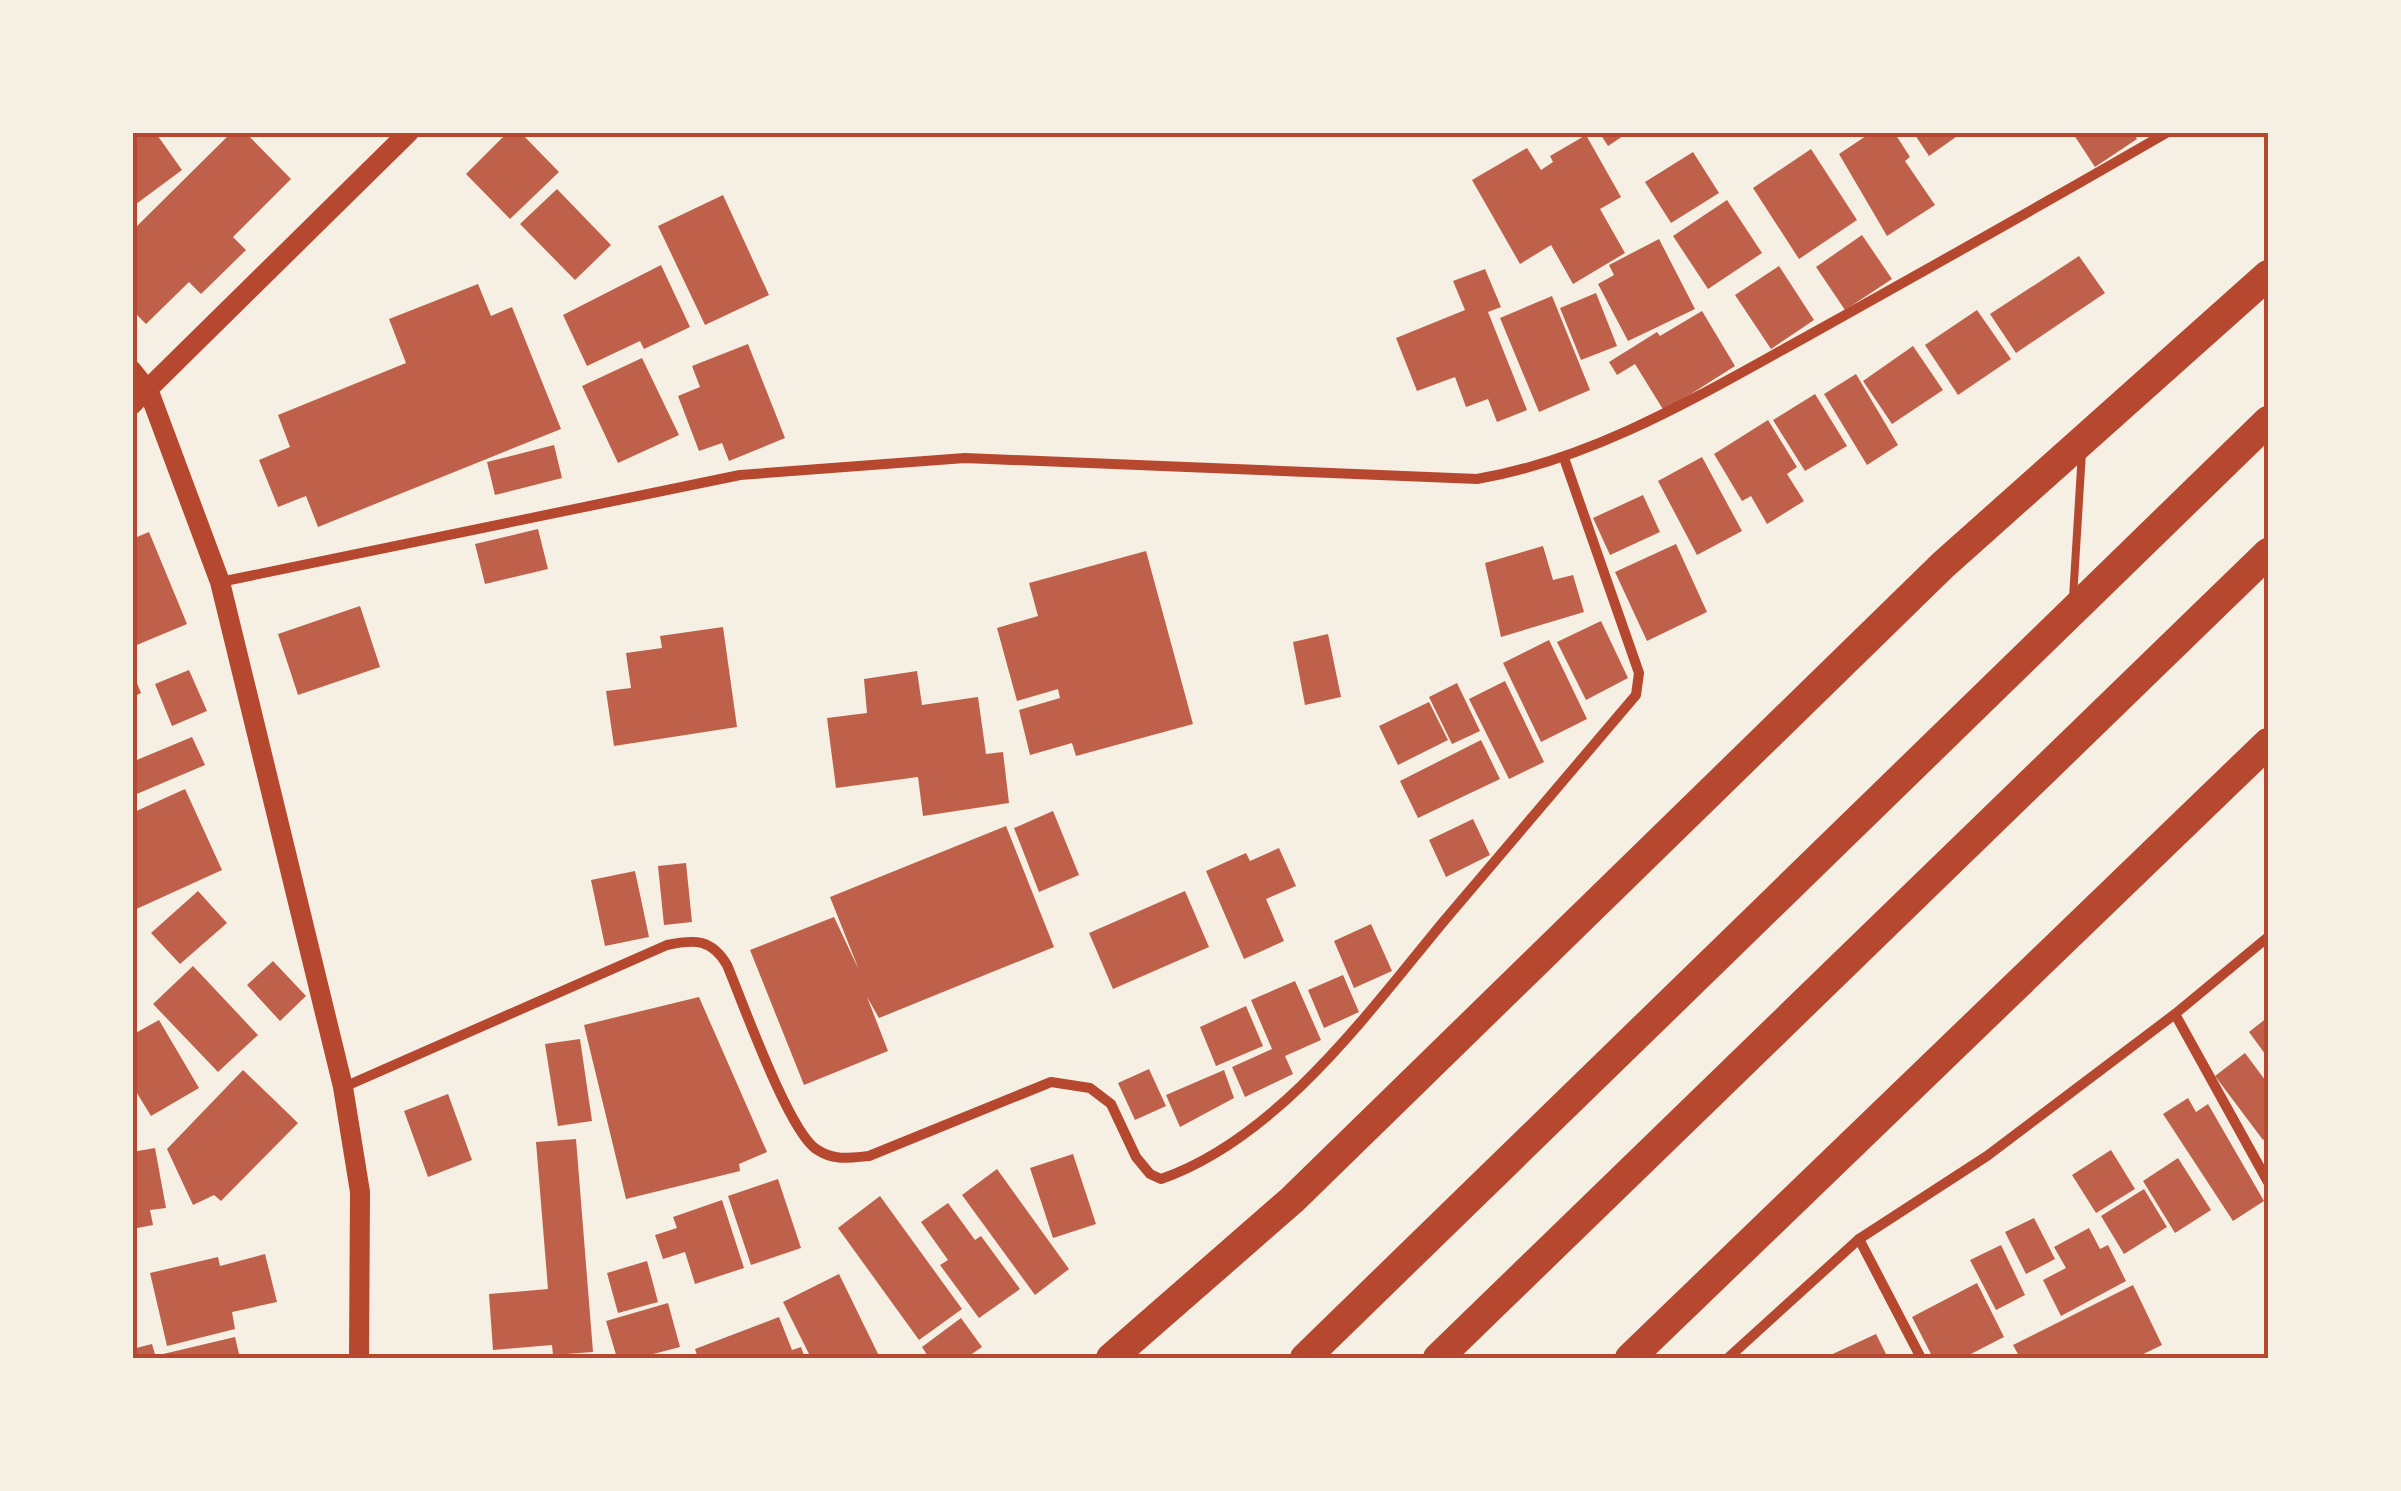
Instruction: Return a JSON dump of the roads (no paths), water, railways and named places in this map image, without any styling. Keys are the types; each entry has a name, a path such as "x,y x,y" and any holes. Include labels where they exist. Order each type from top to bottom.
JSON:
{"highway":[{"path":"1111,1358 1292,1200 1943,565 2268,275"},
{"path":"1305,1358 2268,421"},
{"path":"1438,1358 2268,554"},
{"path":"1630,1358 2268,742"}],"main road":[{"path":"359,1358 360,1192 343,1088 220,582 148,389 409,132"}],"street":[{"path":"220,582 740,475 964,458 1478,479 1564,458 1688,401 2168,132"},
{"path":"132,369 148,389 132,406"},
{"path":"343,1088 688,940 716,948 800,1133 814,1148 840,1160 869,1156 1051,1082 1090,1088 1110,1104 1136,1157 1150,1174 1161,1179 1197,1166 1239,1140 1340,1046 1636,694 1639,673 1564,458"},
{"path":"1728,1358 1859,1239 1987,1156 2175,1014 2268,937"},
{"path":"2175,1014 2268,1182"},
{"path":"1859,1239 1922,1358"}],"lane":[{"path":"2072,612 2084,440"}]}
